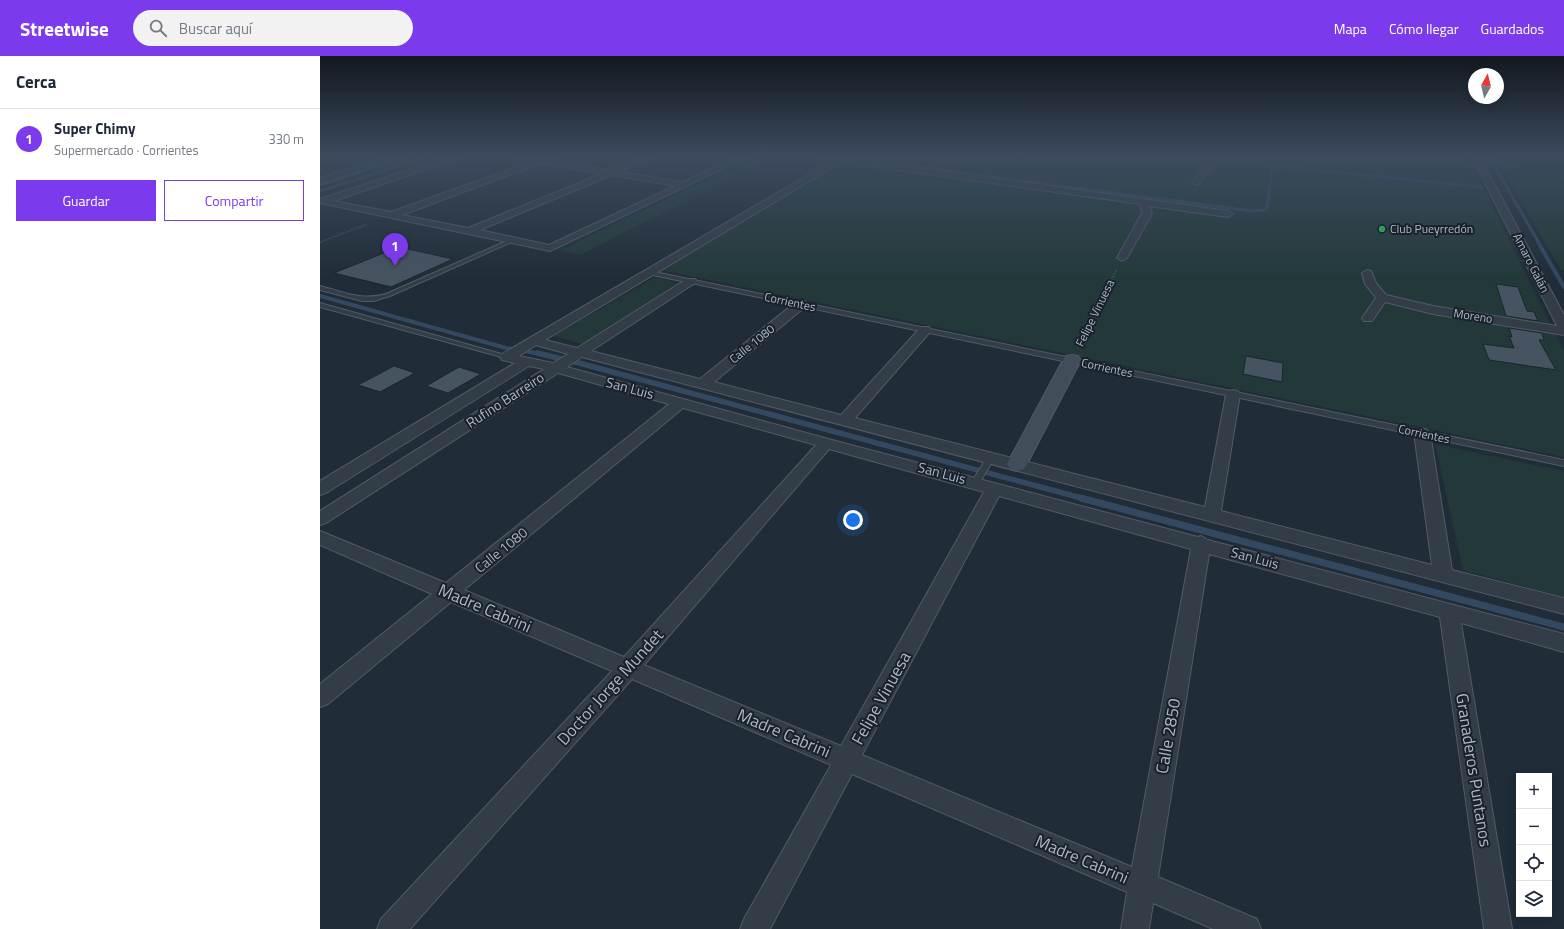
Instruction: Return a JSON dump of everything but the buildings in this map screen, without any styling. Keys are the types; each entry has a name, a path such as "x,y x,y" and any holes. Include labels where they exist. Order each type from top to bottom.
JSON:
{"street":[{"path":"333,198 323,201 550,248 657,198"},
{"path":"391,216 440,198"},
{"path":"470,231 550,198"},
{"path":"506,357 535,342 777,198"},
{"path":"1108,198 1228,214"},
{"name":"Amaro Galán","path":"1497,198 1564,327"},
{"path":"1122,258 1146,213 1144,203"},
{"path":"1367,273 1371,284 1382,298 1368,318"},
{"name":"Rufino Barreiro","path":"320,519 691,281"},
{"name":"Moreno","path":"1382,298 1433,310 1564,331"},
{"name":"Calle 1080","path":"703,384 801,304"},
{"path":"845,420 925,330"},
{"name":"San Luis","path":"535,342 845,420 1564,606"},
{"name":"San Luis","path":"506,357 556,368 682,402 826,443 986,485 1564,643"},
{"name":"Felipe Vinuesa","path":"1016,464 1072,360"},
{"name":"Rufino Barreiro","path":"320,489 526,362"},
{"path":"1212,515 1233,394"},
{"name":"Calle 1080","path":"320,697 682,402"},
{"path":"1422,433 1444,574"},
{"name":"Doctor Jorge Mundet","path":"391,929 628,668 826,443"},
{"name":"Felipe Vinuesa","path":"754,929 847,760 986,485"},
{"name":"Madre Cabrini","path":"320,538 1247,929"},
{"name":"Calle 2850","path":"1135,929 1201,544"},
{"name":"Granaderos Puntanos","path":"1450,611 1498,929"}],"lane":[{"path":"320,288 362,299 374,299 388,295 513,240"},
{"name":"Corrientes","path":"650,273 1564,463"},
{"name":"San Luis","path":"320,305 506,357"},
{"path":"986,485 991,458"}],"path":[{"path":"320,242 391,216"},
{"name":"Felipe Vinuesa","path":"1072,360 1122,258"}],"green space":[{"path":"669,198 694,198 580,255 560,250"},
{"path":"782,198 1488,198 1564,351 1564,457 661,270"},
{"path":"1519,198 1564,198 1564,270 1561,270"},
{"path":"655,277 680,283 582,344 554,336"},
{"path":"1435,444 1564,471 1564,597 1463,570"}],"waterway":[{"path":"1151,198 1252,211 1265,210 1267,208 1268,198"},
{"path":"1513,198 1539,243"},
{"path":"1538,242 1564,287"},
{"path":"320,296 506,348 541,354"},
{"path":"537,353 1085,499"},
{"path":"1081,498 1564,627"}],"place":[{"name":"Club Pueyrredón","path":"1382,229"},
{"name":"Super Chimy","path":"395,266"}]}
